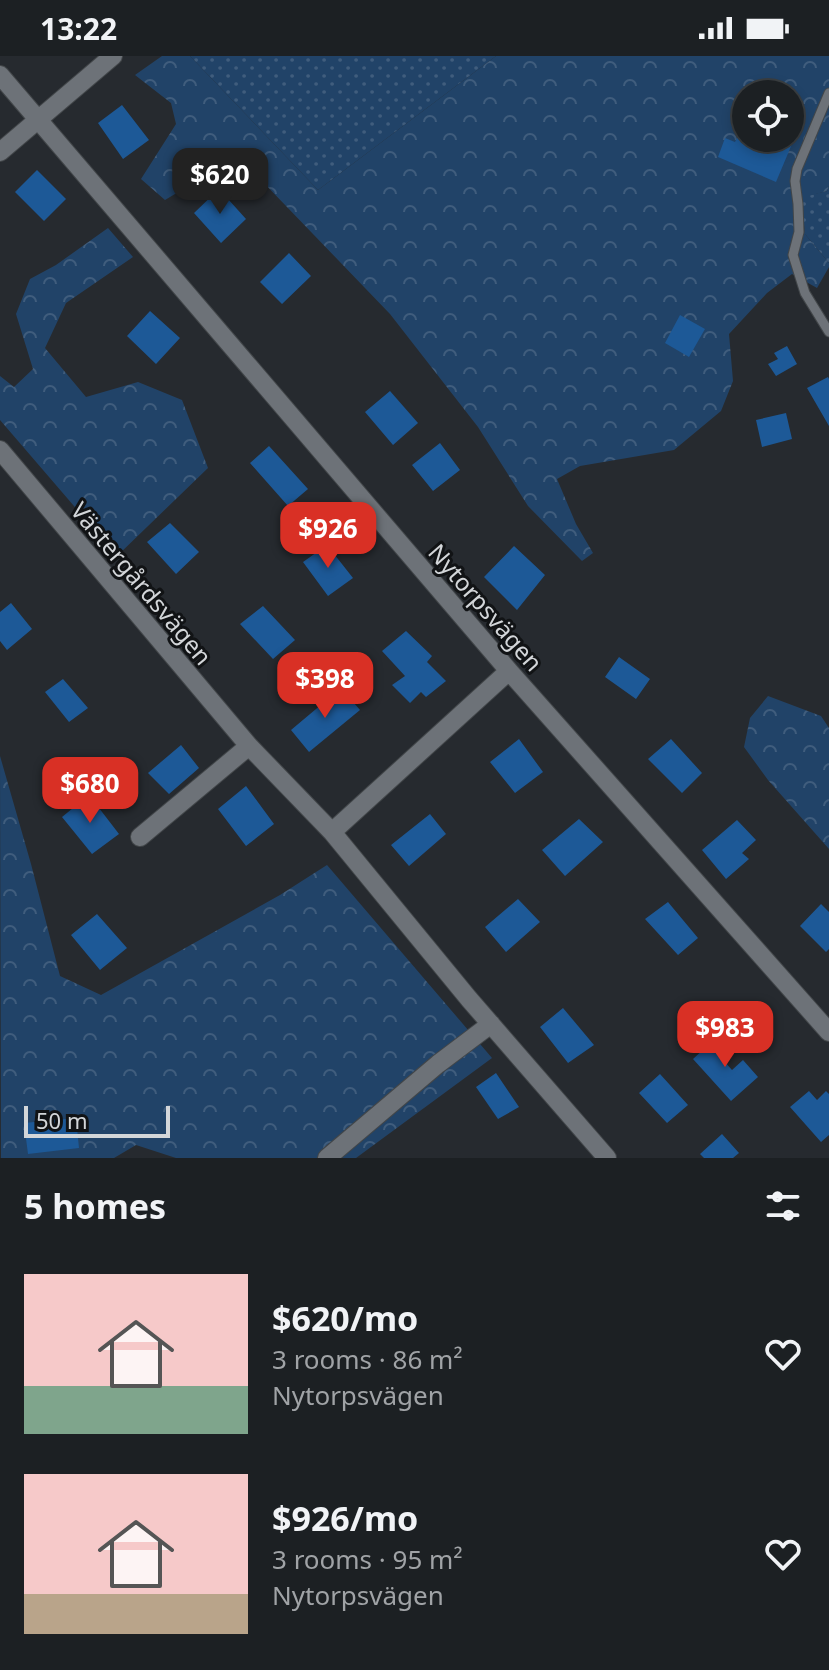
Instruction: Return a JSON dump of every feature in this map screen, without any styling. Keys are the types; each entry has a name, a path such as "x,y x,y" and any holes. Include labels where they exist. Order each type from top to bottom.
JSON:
{"street":[{"path":"0,152 44,127 113,56"},
{"name":"Nytorpsvägen","path":"0,75 509,671 829,1032"},
{"name":"Västergårdsvägen","path":"0,450 249,746 332,832 607,1158"},
{"path":"332,832 509,671"},
{"path":"140,837 249,746"},
{"path":"327,1158 438,1064 491,1024"}],"lane":[{"path":"829,93 797,169 799,232 793,255 805,293 829,332"}],"green space":[{"path":"162,56 190,56 318,190 496,56 829,56 829,186 827,191 801,198 805,234 829,267 817,288 792,274 767,293 729,334 733,381 721,411 674,450 580,466 557,479 576,524 593,553 582,561 528,506 478,427 390,314 238,156 165,200 141,179 176,124 171,103 135,75"},
{"path":"190,56 496,56 318,190"},
{"path":"829,186 829,263 805,234 801,197 827,191"},
{"path":"108,228 133,257 66,303 45,348 86,397 138,382 182,400 208,468 117,556 0,420 0,376 14,387 33,369 16,314 30,279 56,265"},
{"path":"768,696 821,716 829,728 829,849 768,780 744,747 750,718"},
{"path":"0,756 60,976 101,995 280,895 327,865 492,1058 356,1158 176,1158 136,1145 114,1158 1,1158"}],"building":[{"path":"122,105 149,140 123,159 98,123"},
{"path":"725,138 732,141 732,152 789,152 776,182 718,157"},
{"path":"37,170 66,199 44,221 15,192"},
{"path":"219,189 246,219 221,243 194,213"},
{"path":"289,253 311,276 282,304 260,282"},
{"path":"150,311 180,338 156,364 127,336"},
{"path":"680,315 705,329 689,357 665,343"},
{"path":"787,346 797,364 776,376 768,364 778,359 774,353"},
{"path":"829,379 829,426 807,388"},
{"path":"390,391 418,423 393,445 365,412"},
{"path":"786,413 792,439 762,447 756,420"},
{"path":"440,443 460,470 433,491 412,465"},
{"path":"269,446 308,489 288,506 250,463"},
{"path":"170,523 199,552 176,574 147,542"},
{"path":"327,545 353,578 328,596 303,562"},
{"path":"514,546 545,575 517,610 484,577"},
{"path":"11,603 32,629 7,650 0,641 0,612"},
{"path":"263,606 295,640 273,659 240,624"},
{"path":"406,631 432,656 427,662 446,681 426,697 421,692 410,703 392,685 405,676 382,651"},
{"path":"619,657 650,679 636,699 605,677"},
{"path":"63,679 88,708 69,722 45,692"},
{"path":"341,688 360,710 309,752 291,730"},
{"path":"519,739 543,772 515,793 490,762"},
{"path":"671,739 702,773 682,793 648,759"},
{"path":"181,745 199,768 169,794 148,773"},
{"path":"246,786 274,824 246,846 218,809"},
{"path":"89,795 119,834 92,854 62,817"},
{"path":"430,814 446,834 409,866 391,845"},
{"path":"579,819 603,842 565,876 542,850"},
{"path":"737,820 756,840 742,853 749,859 726,879 702,850"},
{"path":"518,899 540,922 506,952 485,927"},
{"path":"668,902 698,938 678,955 645,919"},
{"path":"821,904 829,912 829,949 826,952 800,926"},
{"path":"97,914 127,948 100,970 71,935"},
{"path":"563,1008 594,1045 568,1063 540,1027"},
{"path":"718,1036 733,1053 724,1061 732,1070 743,1060 758,1077 731,1101 693,1059"},
{"path":"496,1073 519,1107 498,1119 476,1087"},
{"path":"660,1074 688,1105 667,1123 639,1093"},
{"path":"809,1091 817,1100 826,1091 829,1094 829,1135 821,1142 790,1107"},
{"path":"76,1118 79,1148 28,1154 24,1123"},
{"path":"722,1134 739,1153 733,1158 704,1158 700,1154"}]}
